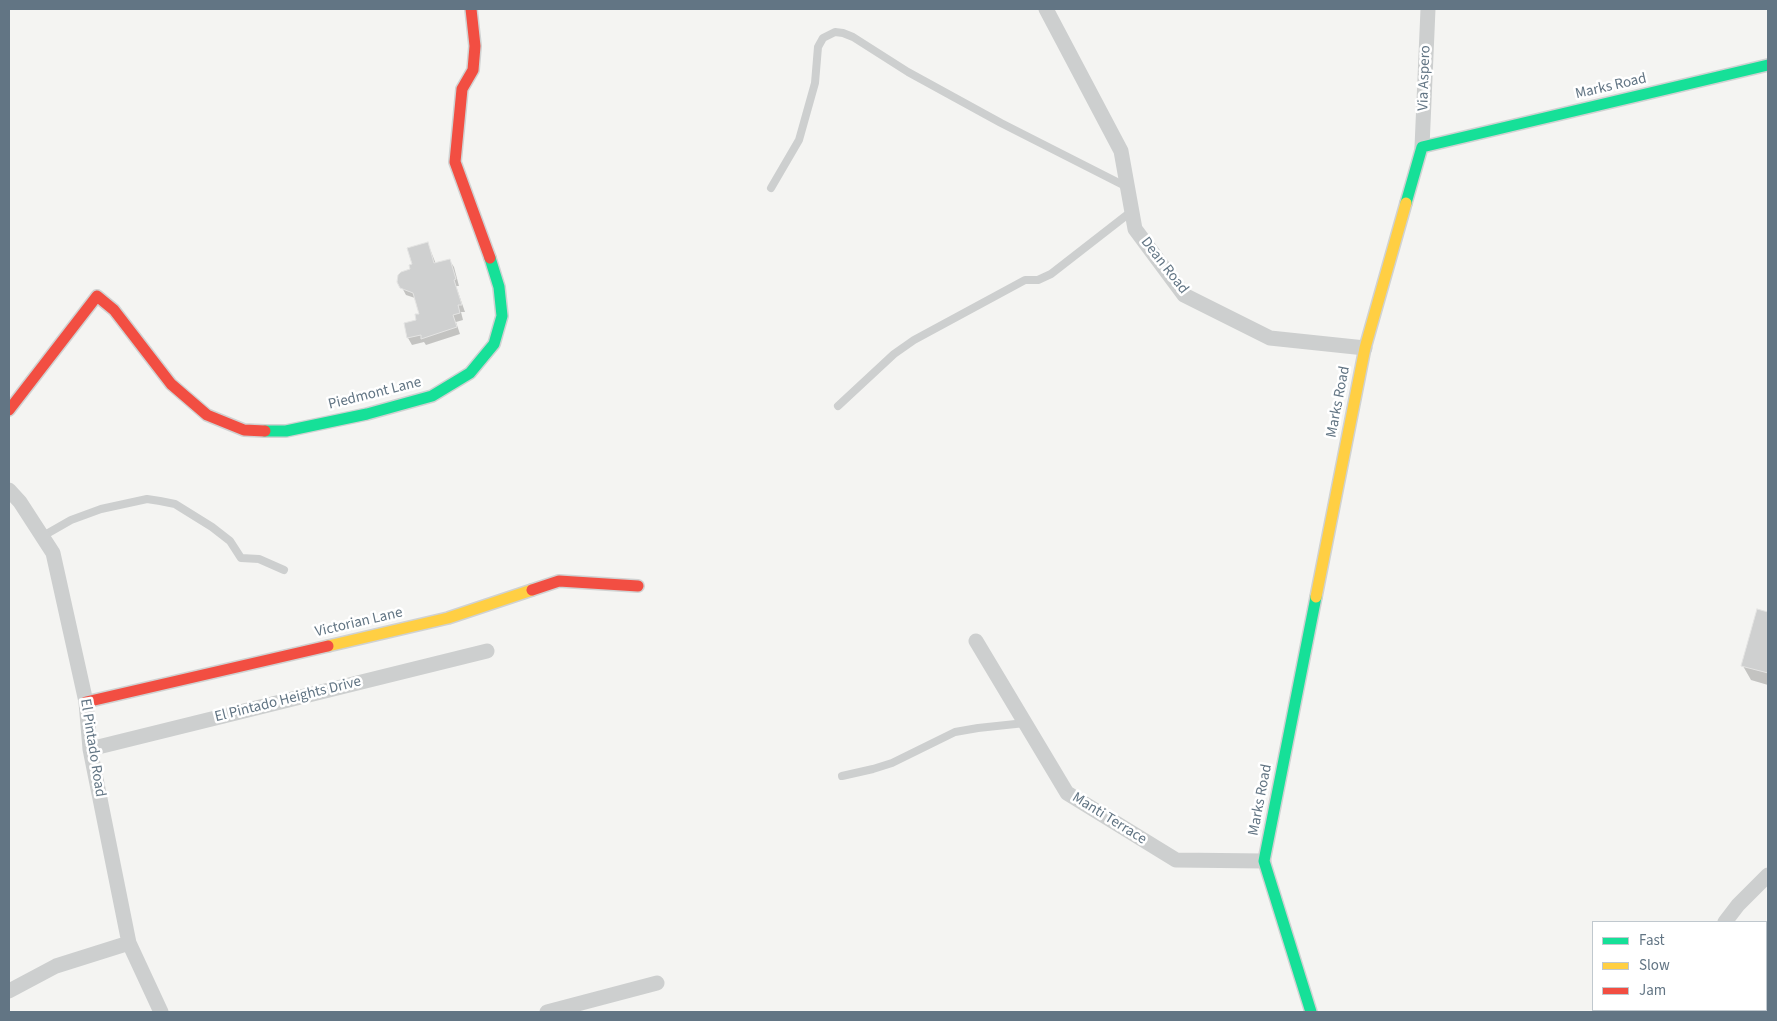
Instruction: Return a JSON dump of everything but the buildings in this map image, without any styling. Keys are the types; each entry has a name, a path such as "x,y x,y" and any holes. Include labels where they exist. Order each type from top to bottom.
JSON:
{"street":[{"name":"Piedmont Lane","path":"9,410 97,296 114,310 170,384 207,415 244,430 286,431 367,414 432,396 470,373 494,344 502,316 499,287 488,250 455,162 462,89 474,70 475,46 471,9"},
{"name":"Dean Road","path":"1046,9 1121,151 1135,229 1184,295 1270,338 1365,348"},
{"name":"Via Aspero","path":"1422,147 1428,9"},
{"name":"Marks Road","path":"1311,1012 1264,861 1365,348 1422,147 1768,65"},
{"name":"El Pintado Road","path":"9,490 20,502 53,552 86,702 90,748 129,943 161,1012"},
{"name":"Victorian Lane","path":"86,702 448,618 559,581 638,586"},
{"name":"Manti Terrace","path":"976,641 1067,793 1176,860 1264,861"},
{"name":"El Pintado Heights Drive","path":"90,748 486,652"},
{"path":"1726,921 1741,902 1768,876"},
{"path":"9,991 56,966 129,943"},
{"path":"547,1012 657,982"}],"lane":[{"path":"771,188 799,140 815,83 818,47 823,38 835,32 844,32 908,72 1002,124 1127,186"},
{"path":"838,406 894,354 914,340 1025,280 1038,280 1051,274 1132,211"},
{"path":"43,536 71,520 101,508 147,499 176,504 230,541 241,558 259,559 284,570"},
{"path":"842,776 872,770 955,732 1025,723"}],"traffic: fast":[{"path":"1406,203 1422,147 1768,65"},
{"path":"265,431 286,431 367,414 432,396 470,373 494,344 502,316 499,287 490,258"},
{"path":"1311,1012 1264,861 1316,597"}],"traffic: slow":[{"path":"1316,597 1365,348 1406,203"},
{"path":"328,646 448,618 532,590"}],"traffic: jam":[{"path":"471,9 475,46 473,70 462,89 455,162 490,258"},
{"path":"9,410 97,296 114,310 171,384 207,415 244,430 265,431"},
{"path":"532,590 559,581 638,586"},
{"path":"86,702 328,646"}]}
